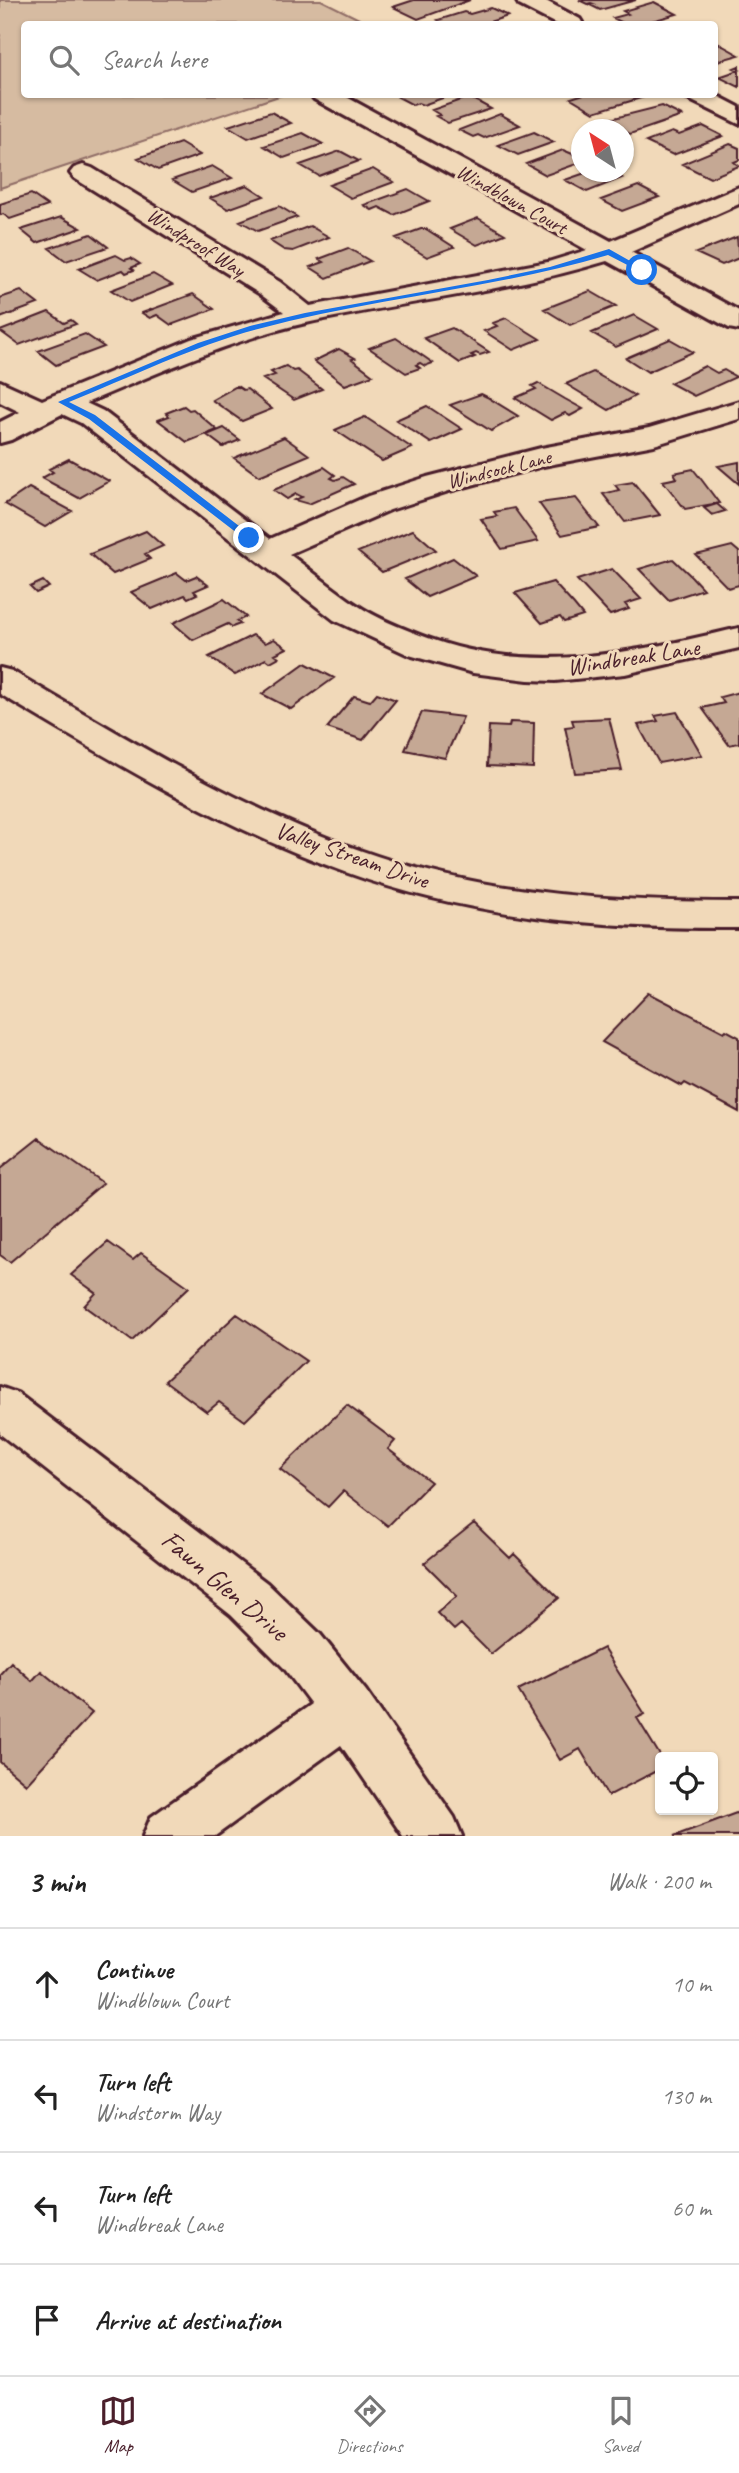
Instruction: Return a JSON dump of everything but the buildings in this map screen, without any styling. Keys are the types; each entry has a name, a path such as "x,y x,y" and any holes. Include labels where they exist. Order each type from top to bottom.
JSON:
{"street":[{"path":"527,0 566,21"},
{"name":"Windblown Court","path":"329,98 739,322"},
{"path":"703,98 739,117"},
{"name":"Windproof Way","path":"83,173 270,288 305,315"},
{"path":"0,433 52,407 201,345 253,328 305,315 552,269 609,252 739,195"},
{"name":"Windbreak Lane","path":"0,390 92,417 346,613 380,632 432,652 489,665 554,670 631,662 739,638"},
{"name":"Windsock Lane","path":"266,552 379,503 438,484 541,457 654,436 739,410"},
{"name":"Valley Stream Drive","path":"0,680 216,801 315,847 372,867 455,889 580,910 739,915"},
{"name":"Fawn Glen Drive","path":"0,1407 250,1599 302,1651 347,1709 435,1836"},
{"path":"170,1836 347,1709"}],"shaded area":[{"path":"0,0 321,0 363,21 21,21 21,98 273,98 0,188"}],"route":[{"path":"249,538 92,417 62,402 201,345 305,315 552,269 609,252 642,270"}]}
